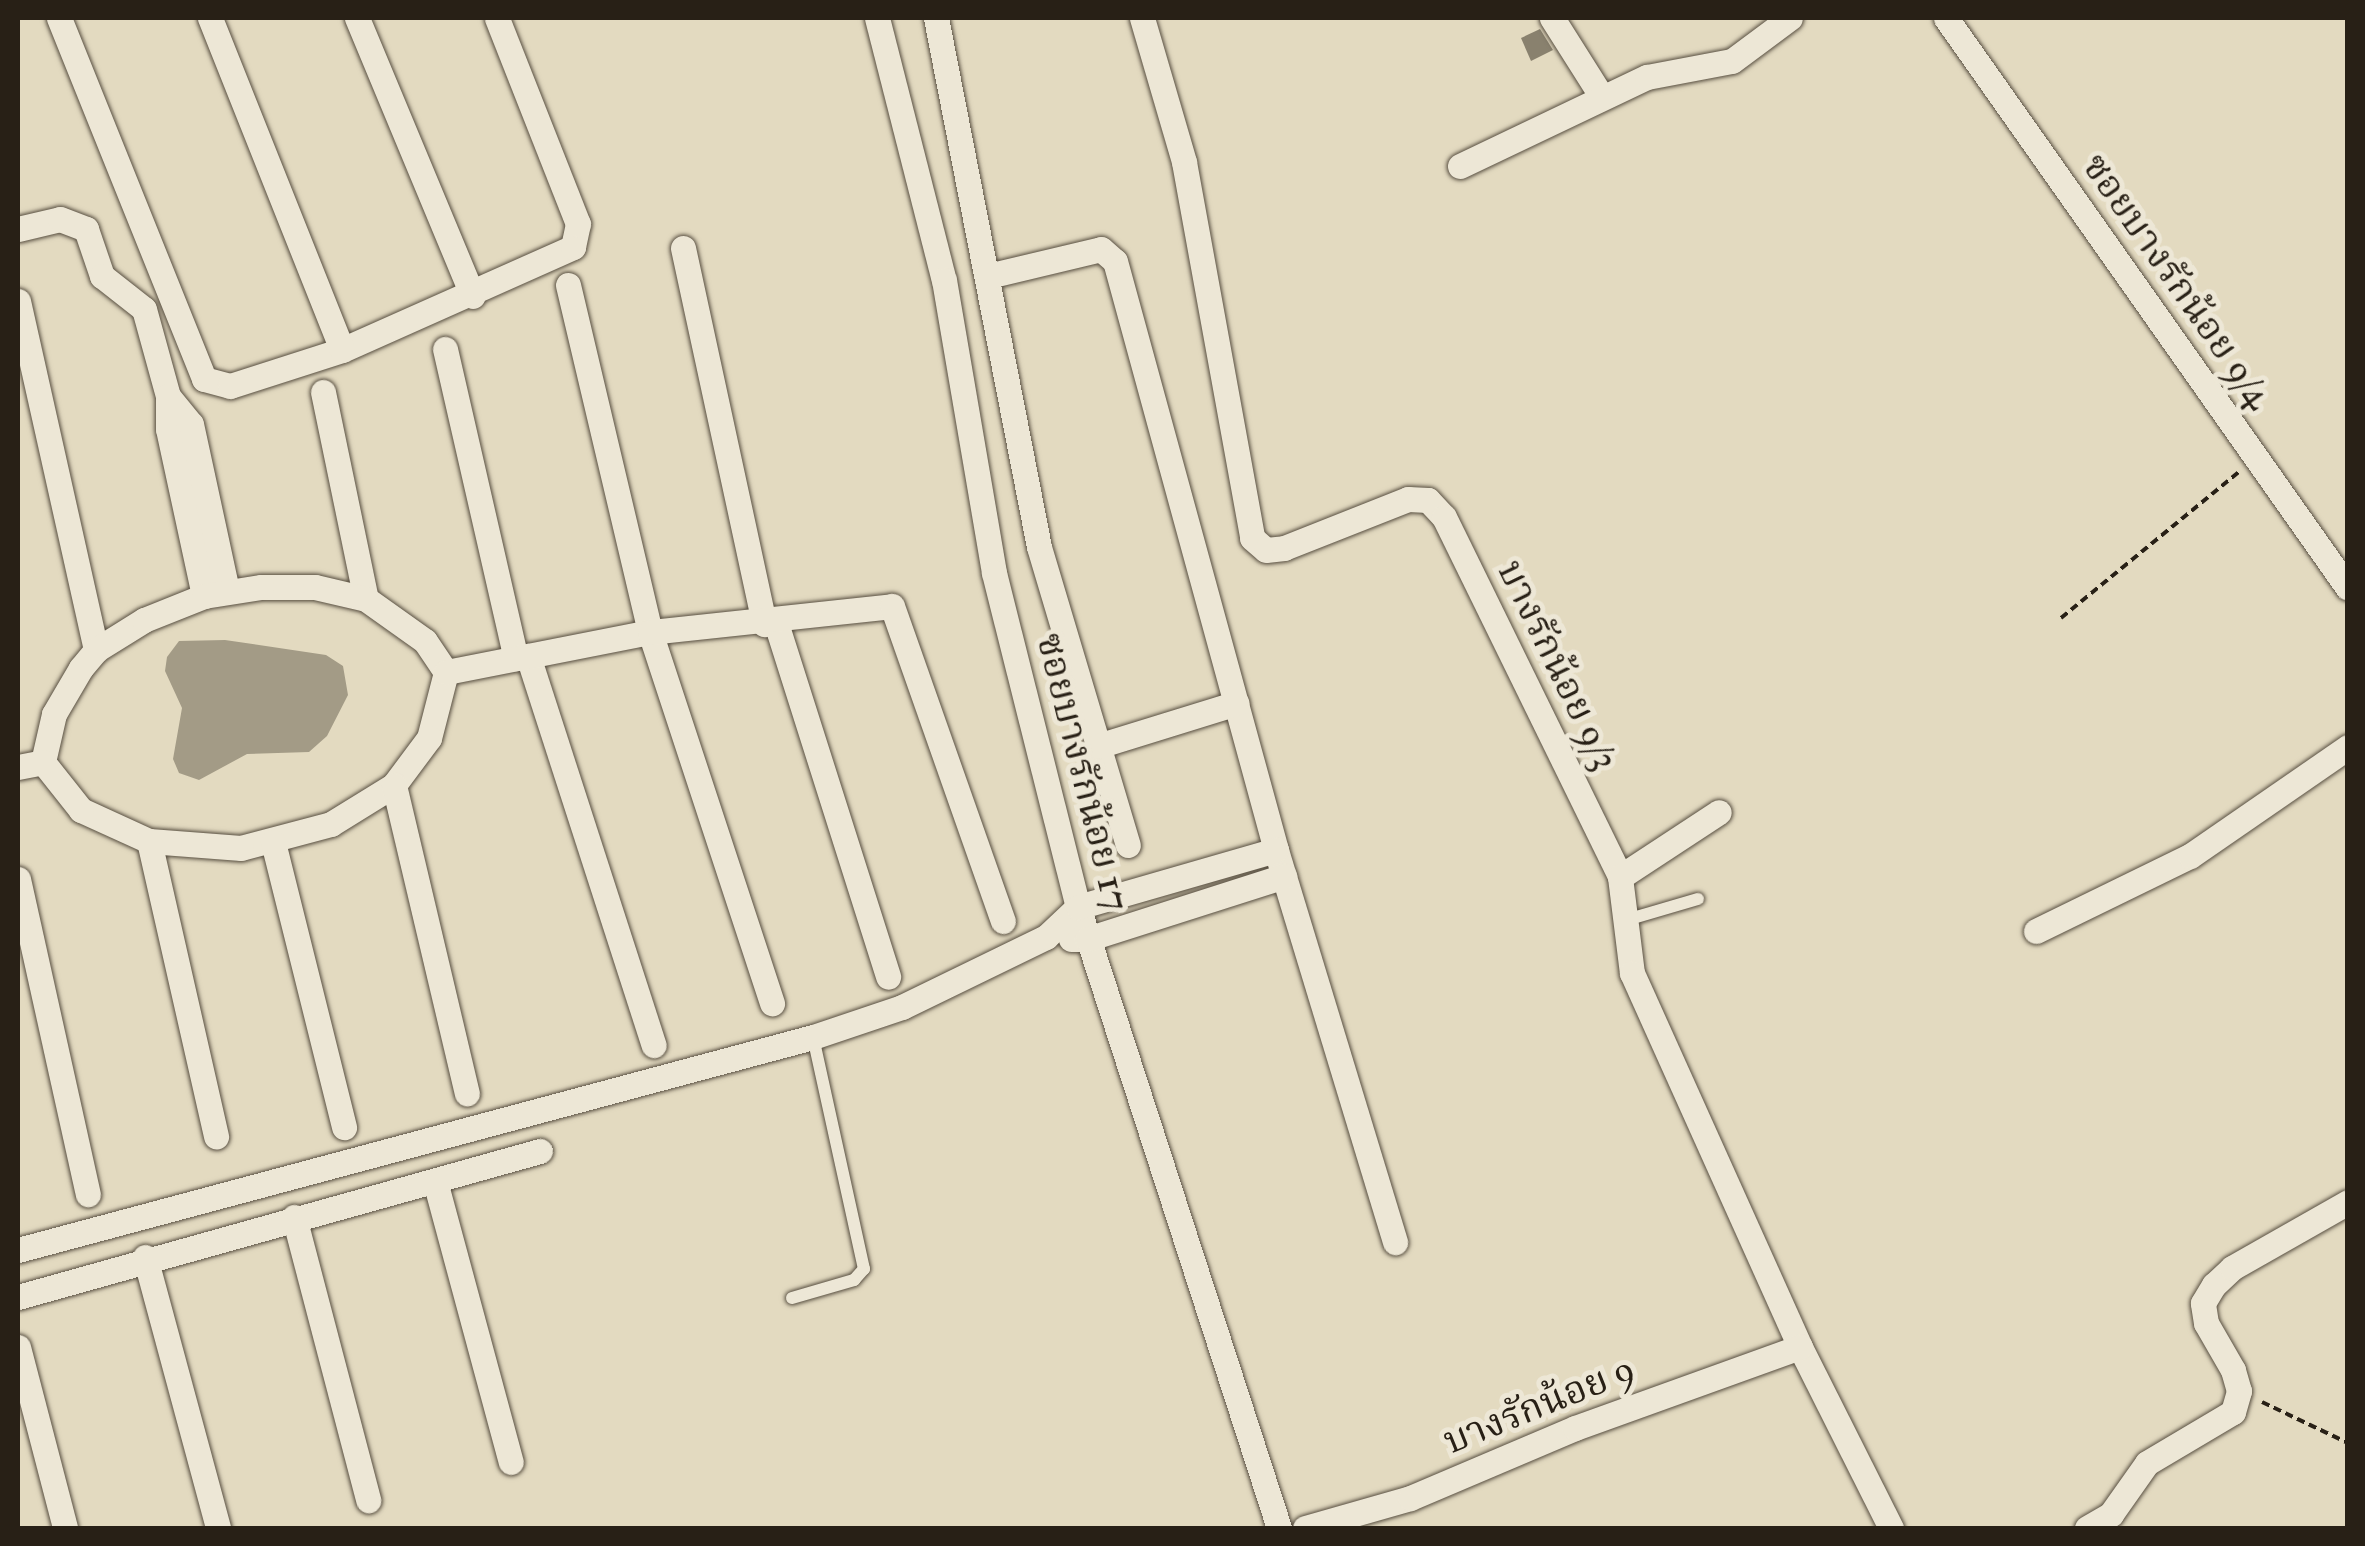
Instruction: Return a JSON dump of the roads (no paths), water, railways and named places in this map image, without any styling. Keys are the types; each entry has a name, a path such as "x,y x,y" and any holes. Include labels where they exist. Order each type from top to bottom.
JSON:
{"street":[{"path":"59,18 204,379 230,386 342,350 473,296 573,247 580,237 497,18"},
{"path":"210,18 342,350"},
{"path":"356,18 473,296"},
{"name":"ซอยบางรักน้อย 17","path":"877,18 944,280 994,574 1078,907 1279,1528"},
{"name":"บางรักน้อย 9/3","path":"1142,18 1184,162 1252,538 1266,550 1284,548 1408,498 1428,500 1444,516 1620,877 1632,973 1800,1347 1891,1528"},
{"path":"1552,18 1602,97"},
{"path":"1460,166 1647,77 1732,61 1790,18"},
{"name":"ซอยบางรักน้อย 9/4","path":"1946,18 2348,588"},
{"path":"941,19 1039,547 1128,846"},
{"path":"18,229 60,219 90,232 102,276 144,309 168,396 168,429 216,593"},
{"path":"683,248 770,624 888,977"},
{"path":"988,276 1110,251 1276,850 1395,1242"},
{"path":"568,285 650,632 772,1003"},
{"path":"18,301 96,650"},
{"path":"446,349 522,657 654,1045"},
{"path":"322,392 366,599"},
{"path":"315,587 366,599 425,641 446,672 429,738 394,785 331,824 273,842 198,848 149,841 81,810 43,762 64,692 96,650 144,620 216,593 315,587"},
{"path":"446,672 650,632 770,624 880,604 896,610 1003,921"},
{"path":"1098,746 1237,702"},
{"path":"2036,931 2190,856 2348,747"},
{"path":"18,767 43,762"},
{"path":"394,785 467,1093"},
{"path":"1620,877 1719,812"},
{"path":"149,841 216,1137"},
{"path":"273,842 344,1127"},
{"path":"18,1250 813,1036 902,1006 1046,937 1078,907 1276,850"},
{"path":"1046,937 1088,940 1284,876"},
{"path":"18,880 88,1194"},
{"path":"18,1296 540,1150"},
{"path":"435,1181 511,1462"},
{"path":"2087,1528 2111,1514 2147,1463 2233,1412 2239,1391 2206,1323 2204,1303 2223,1277 2348,1202"},
{"path":"294,1217 368,1500"},
{"path":"145,1258 218,1528"},
{"path":"18,1347 64,1528"},
{"name":"บางรักน้อย 9","path":"1305,1528 1410,1498 1575,1428 1800,1347"}],"lane":[{"path":"1626,920 1698,899"},
{"path":"792,1298 854,1280 864,1270 813,1036"}]}
